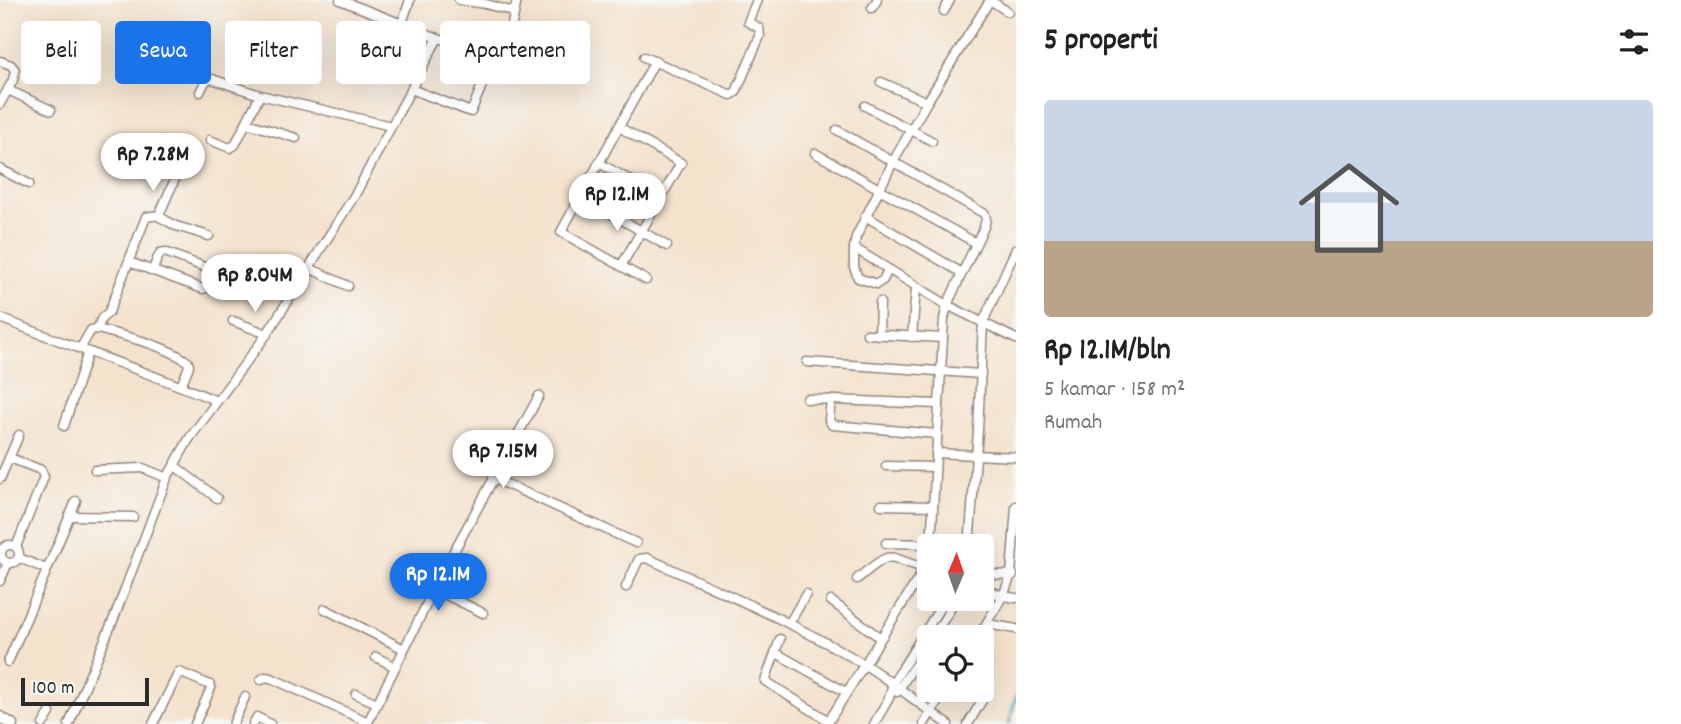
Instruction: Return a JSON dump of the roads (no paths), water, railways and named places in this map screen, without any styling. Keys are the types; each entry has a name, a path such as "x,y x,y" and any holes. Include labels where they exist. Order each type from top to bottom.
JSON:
{"street":[{"path":"340,0 397,21"},
{"path":"403,21 410,0"},
{"path":"460,0 514,12"},
{"path":"512,21 517,0"},
{"path":"644,57 731,95 736,92 760,36 759,28 748,22 757,0"},
{"path":"944,11 950,0"},
{"path":"888,270 883,280 877,284 858,278 854,267 854,248 865,216 927,102 990,0 1008,12"},
{"path":"69,724 114,618 167,478 189,439 267,334 356,193 438,38 426,33"},
{"path":"0,61 14,67 13,80 0,104"},
{"path":"646,280 561,232 654,61"},
{"path":"200,92 208,79 260,96 391,126"},
{"path":"881,82 927,102"},
{"path":"411,89 471,112 483,84"},
{"path":"8,90 51,110"},
{"path":"209,140 230,148 235,145 260,96"},
{"path":"865,106 932,141"},
{"path":"247,123 296,138"},
{"path":"618,127 681,163 621,266"},
{"path":"836,131 985,214 986,219 976,243 947,305 931,534"},
{"path":"816,153 976,243"},
{"path":"599,163 661,197"},
{"path":"0,169 29,184"},
{"path":"158,216 175,179"},
{"path":"581,196 667,246"},
{"path":"97,329 109,312 146,217 158,216 176,226 209,236"},
{"path":"865,216 962,273"},
{"path":"854,248 916,288 1016,339"},
{"path":"970,534 983,322 1016,249"},
{"path":"129,262 152,271 203,289 211,284 213,275 212,270 164,251 160,253 152,271"},
{"path":"309,268 348,286"},
{"path":"912,337 916,288"},
{"path":"879,335 880,302"},
{"path":"0,318 217,401"},
{"path":"233,321 267,334"},
{"path":"64,426 91,330 97,329 182,357 189,366 181,386"},
{"path":"867,334 943,338"},
{"path":"807,362 981,374"},
{"path":"261,680 265,677 273,679 367,723 492,478 539,396"},
{"path":"807,399 938,404"},
{"path":"831,400 829,421 832,425 937,434"},
{"path":"0,480 19,435"},
{"path":"936,453 1016,457"},
{"path":"10,458 41,470 44,477 16,547"},
{"path":"175,466 217,498"},
{"path":"886,466 935,467"},
{"path":"94,470 143,468 167,478"},
{"path":"492,478 636,543"},
{"path":"8,662 76,500"},
{"path":"881,505 933,506"},
{"path":"1016,506 1014,575 986,624 1016,629"},
{"path":"69,516 133,517"},
{"path":"886,543 917,547"},
{"path":"10,545 16,547 19,558 8,563 3,559 1,550 10,545"},
{"path":"856,579 881,559 890,556 917,565"},
{"path":"625,587 637,561 644,557 789,624 863,664 947,724"},
{"path":"19,558 46,569"},
{"path":"0,581 8,563"},
{"path":"994,574 1014,575"},
{"path":"780,639 766,682 828,722 879,637 917,583"},
{"path":"434,589 483,613"},
{"path":"994,593 1016,598"},
{"path":"789,624 806,594"},
{"path":"831,601 879,637"},
{"path":"325,609 404,649"},
{"path":"874,724 889,698 893,683 938,611"},
{"path":"776,653 846,692"},
{"path":"376,657 395,667"},
{"path":"889,698 901,689 917,663"},
{"path":"153,724 179,672 210,685 211,688 195,724"},
{"path":"356,694 377,703"},
{"path":"233,724 245,697"},
{"path":"924,724 938,702"},
{"path":"968,724 980,702"},
{"path":"43,724 50,713"},
{"path":"0,717 12,724"},
{"path":"253,724 257,717 270,724"}],"waterway":[{"path":"1009,724 1016,696"}]}
